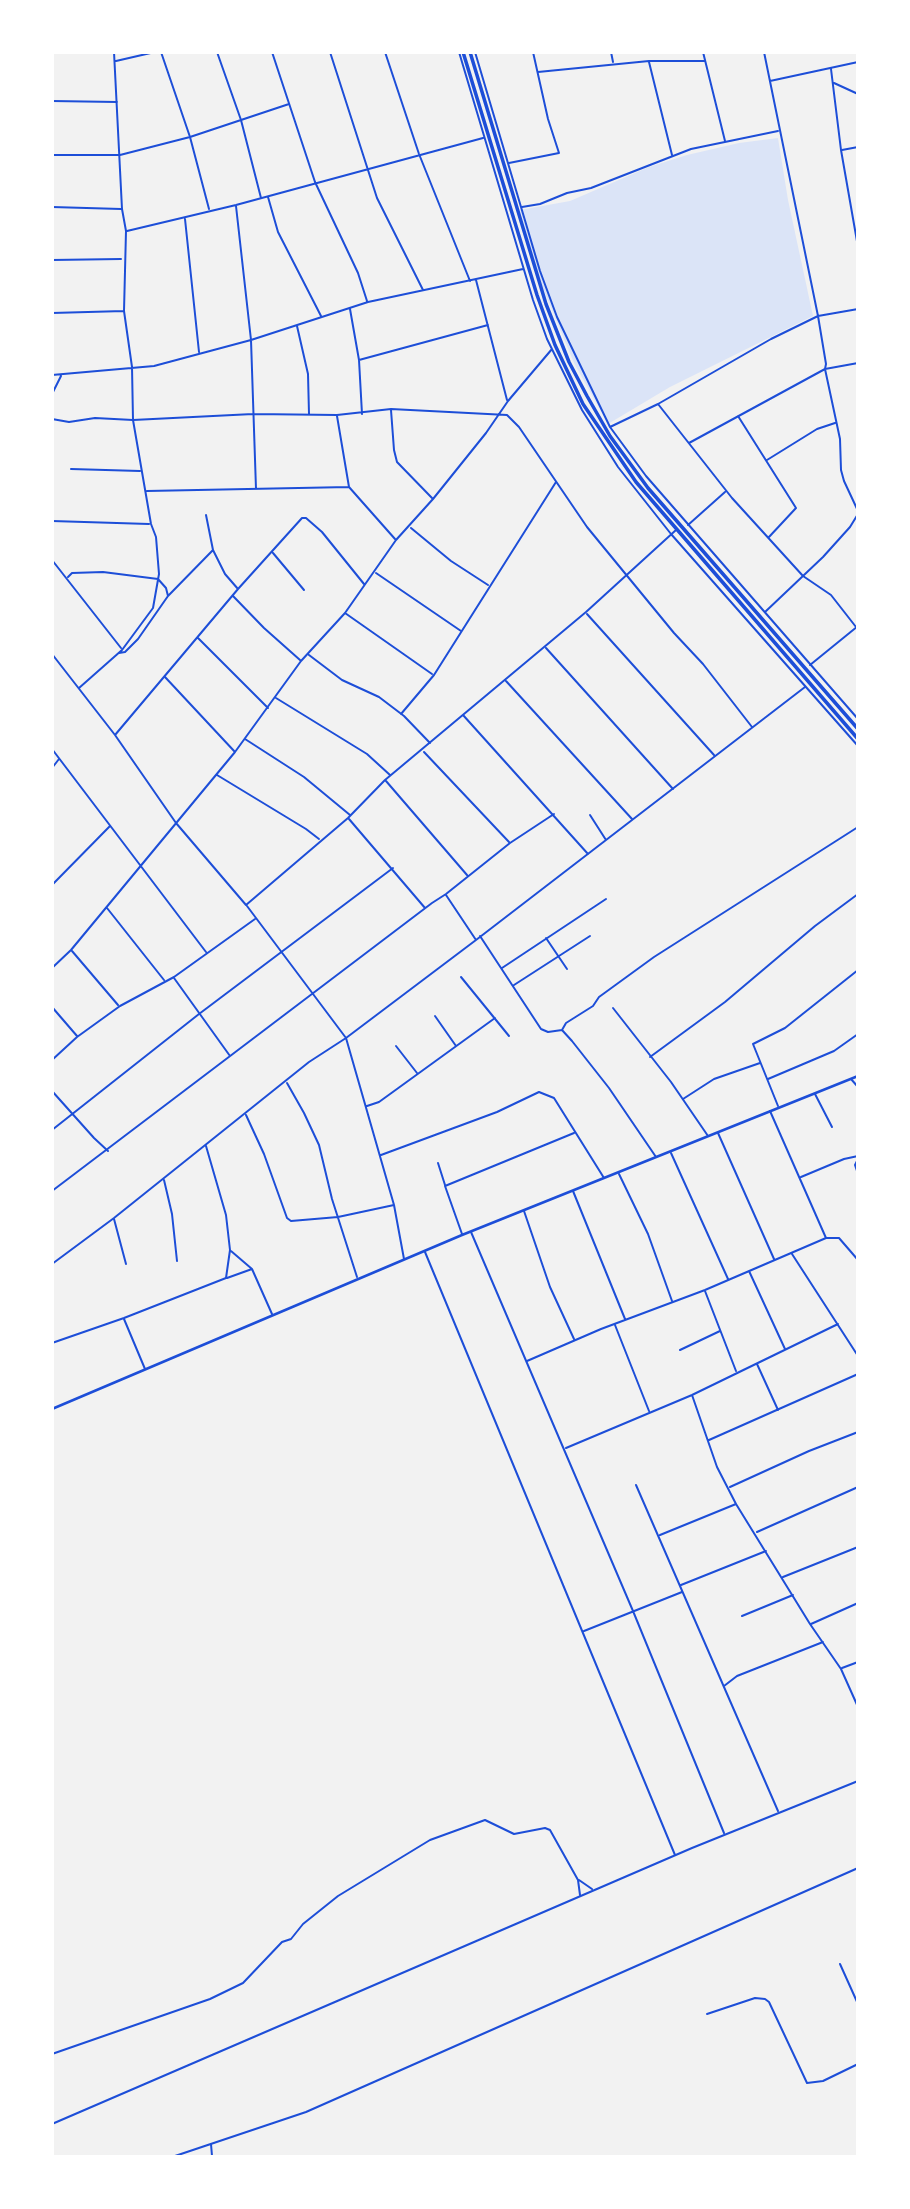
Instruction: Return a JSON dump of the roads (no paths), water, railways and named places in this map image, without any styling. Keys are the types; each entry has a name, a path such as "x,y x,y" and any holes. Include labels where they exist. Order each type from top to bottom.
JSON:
{"highway":[{"path":"461,52 549,330 583,404 617,457 858,729"},
{"path":"472,52 546,304 569,362 610,436 645,490 676,530 858,739"}],"street":[{"path":"114,52 122,209 126,231 124,311 132,367 133,419 160,564 153,608 123,651"},
{"path":"115,61 155,52"},
{"path":"161,52 190,137 209,211"},
{"path":"217,52 241,120 261,198"},
{"path":"272,52 315,182 358,273 368,302"},
{"path":"330,52 377,198 423,291"},
{"path":"385,52 419,154 470,281"},
{"path":"461,52 524,269 552,349 582,410 602,443 671,534 858,746"},
{"path":"472,52 557,317 610,427 646,476 858,719"},
{"path":"508,163 559,153 548,119 533,52"},
{"path":"611,52 614,64"},
{"path":"703,52 725,142"},
{"path":"764,52 818,316 825,369 840,439 844,481 858,513 856,520 832,547 764,612"},
{"path":"538,72 649,61 705,61"},
{"path":"649,61 673,157"},
{"path":"770,81 858,62"},
{"path":"831,69 841,150 858,247"},
{"path":"833,83 858,94"},
{"path":"52,101 117,102"},
{"path":"52,155 120,155 190,137 291,104"},
{"path":"521,207 591,188 691,149 780,130"},
{"path":"126,231 236,205 484,138"},
{"path":"841,150 858,147"},
{"path":"267,196 278,232 322,317"},
{"path":"851,201 858,200"},
{"path":"236,205 251,340 256,489"},
{"path":"52,207 122,209"},
{"path":"185,218 199,354"},
{"path":"52,260 124,259"},
{"path":"52,375 154,366 251,340 368,302 524,269"},
{"path":"477,280 508,401"},
{"path":"349,308 359,360 362,414"},
{"path":"610,427 658,404 771,339 818,316 858,309"},
{"path":"52,313 124,311"},
{"path":"297,325 308,374 309,415"},
{"path":"359,360 488,325"},
{"path":"53,968 71,950 235,752 301,661 345,613 396,540 410,528 508,401 552,349"},
{"path":"688,443 825,369 858,363"},
{"path":"52,394 62,374"},
{"path":"658,404 726,491 803,576 831,595 857,626 810,665"},
{"path":"391,409 397,462 433,499"},
{"path":"52,419 69,422 95,418 337,415 391,409 507,415 514,419 587,527 703,664 752,728"},
{"path":"337,415 349,486 396,540"},
{"path":"737,415 796,508 769,538"},
{"path":"766,461 817,429 836,423"},
{"path":"71,469 141,471"},
{"path":"401,714 434,675 557,481"},
{"path":"147,491 349,486"},
{"path":"688,525 726,491"},
{"path":"206,515 213,550 225,574 238,589"},
{"path":"115,735 238,589 302,518 322,532 365,585"},
{"path":"52,520 151,524"},
{"path":"410,528 451,561 489,585"},
{"path":"246,905 349,816 385,780 586,612 676,530"},
{"path":"78,689 138,639 168,596 213,550"},
{"path":"272,552 304,590"},
{"path":"52,561 123,651"},
{"path":"67,578 72,573 94,572 158,579 166,588 168,596"},
{"path":"375,573 461,632"},
{"path":"233,595 301,661"},
{"path":"586,612 715,756"},
{"path":"345,613 434,675"},
{"path":"197,637 268,708"},
{"path":"545,647 673,789"},
{"path":"52,654 115,735 176,823 283,951 346,1038 394,1205 404,1259"},
{"path":"308,654 342,680 379,697 401,714 430,743"},
{"path":"165,676 235,752"},
{"path":"506,680 633,820"},
{"path":"52,1264 114,1219 309,1062 346,1038 476,940 805,687"},
{"path":"276,697 367,754 391,776"},
{"path":"463,715 588,855"},
{"path":"244,738 304,777 349,816 426,909"},
{"path":"52,749 206,952"},
{"path":"422,750 510,843"},
{"path":"52,768 60,759"},
{"path":"216,775 306,829 320,841"},
{"path":"385,780 468,876"},
{"path":"52,1191 510,843 554,814"},
{"path":"590,815 606,841"},
{"path":"52,885 110,826"},
{"path":"562,1030 566,1023 593,1006 599,997 654,957 858,827"},
{"path":"52,1130 199,1014 393,868"},
{"path":"446,894 476,940"},
{"path":"650,1057 725,1002 815,926 858,894"},
{"path":"502,968 606,899"},
{"path":"106,907 165,982"},
{"path":"52,1060 77,1037 120,1006 173,977 256,918"},
{"path":"481,936 541,1029 548,1032 562,1030"},
{"path":"514,985 590,936"},
{"path":"545,938 567,969"},
{"path":"71,950 120,1006"},
{"path":"779,1107 754,1043 785,1028 858,970"},
{"path":"173,977 230,1056"},
{"path":"461,977 509,1036"},
{"path":"52,1007 77,1037"},
{"path":"613,1008 708,1136"},
{"path":"435,1016 456,1046"},
{"path":"366,1107 379,1102 495,1018"},
{"path":"562,1030 609,1088 656,1158"},
{"path":"767,1079 825,1055 858,1034"},
{"path":"396,1046 418,1074"},
{"path":"683,1099 714,1079 760,1063"},
{"path":"52,1409 462,1235 858,1076"},
{"path":"851,1078 858,1087"},
{"path":"286,1082 318,1145 358,1279"},
{"path":"52,1091 108,1151"},
{"path":"380,1155 497,1112 539,1092 554,1098 604,1178"},
{"path":"814,1093 832,1128"},
{"path":"770,1110 826,1238"},
{"path":"245,1114 264,1154 287,1218 291,1221 338,1217 394,1205"},
{"path":"445,1185 576,1132"},
{"path":"718,1132 775,1260"},
{"path":"206,1144 226,1215 230,1250 226,1278"},
{"path":"670,1152 728,1280"},
{"path":"800,1177 844,1159 858,1158 855,1165 858,1174"},
{"path":"438,1163 462,1235"},
{"path":"619,1173 648,1234 672,1301"},
{"path":"164,1179 172,1214 177,1261"},
{"path":"573,1191 625,1320"},
{"path":"524,1210 550,1287 575,1340"},
{"path":"114,1219 126,1264"},
{"path":"471,1232 565,1448 725,1834"},
{"path":"527,1361 826,1238 839,1238 858,1260"},
{"path":"230,1250 252,1269 272,1315"},
{"path":"425,1251 676,1856"},
{"path":"792,1253 858,1356"},
{"path":"52,1342 124,1318 252,1269"},
{"path":"749,1270 785,1350"},
{"path":"705,1290 737,1372"},
{"path":"124,1318 145,1370"},
{"path":"615,1324 649,1412"},
{"path":"565,1448 692,1395 838,1324"},
{"path":"680,1349 720,1331"},
{"path":"757,1363 778,1410"},
{"path":"708,1441 858,1374"},
{"path":"692,1395 717,1467 736,1504 841,1669 858,1707"},
{"path":"729,1488 858,1432"},
{"path":"636,1485 778,1811"},
{"path":"756,1533 858,1487"},
{"path":"659,1536 736,1504"},
{"path":"782,1577 858,1547"},
{"path":"680,1585 766,1551"},
{"path":"584,1632 683,1591"},
{"path":"742,1616 793,1595"},
{"path":"810,1624 858,1603"},
{"path":"722,1683 823,1642"},
{"path":"841,1669 858,1662"},
{"path":"723,1687 727,1682"},
{"path":"52,2124 778,1811 858,1781"},
{"path":"52,2054 210,1999 243,1983 282,1942 291,1939 303,1924 338,1896 430,1840 485,1819 514,1834 548,1828 578,1880 580,1896"},
{"path":"175,2157 306,2112 858,1868"},
{"path":"578,1880 594,1890"},
{"path":"840,1965 858,2004"},
{"path":"707,2014 755,1998 765,1999 769,2002 807,2083 823,2081 858,2064"},
{"path":"211,2143 212,2157"}]}
